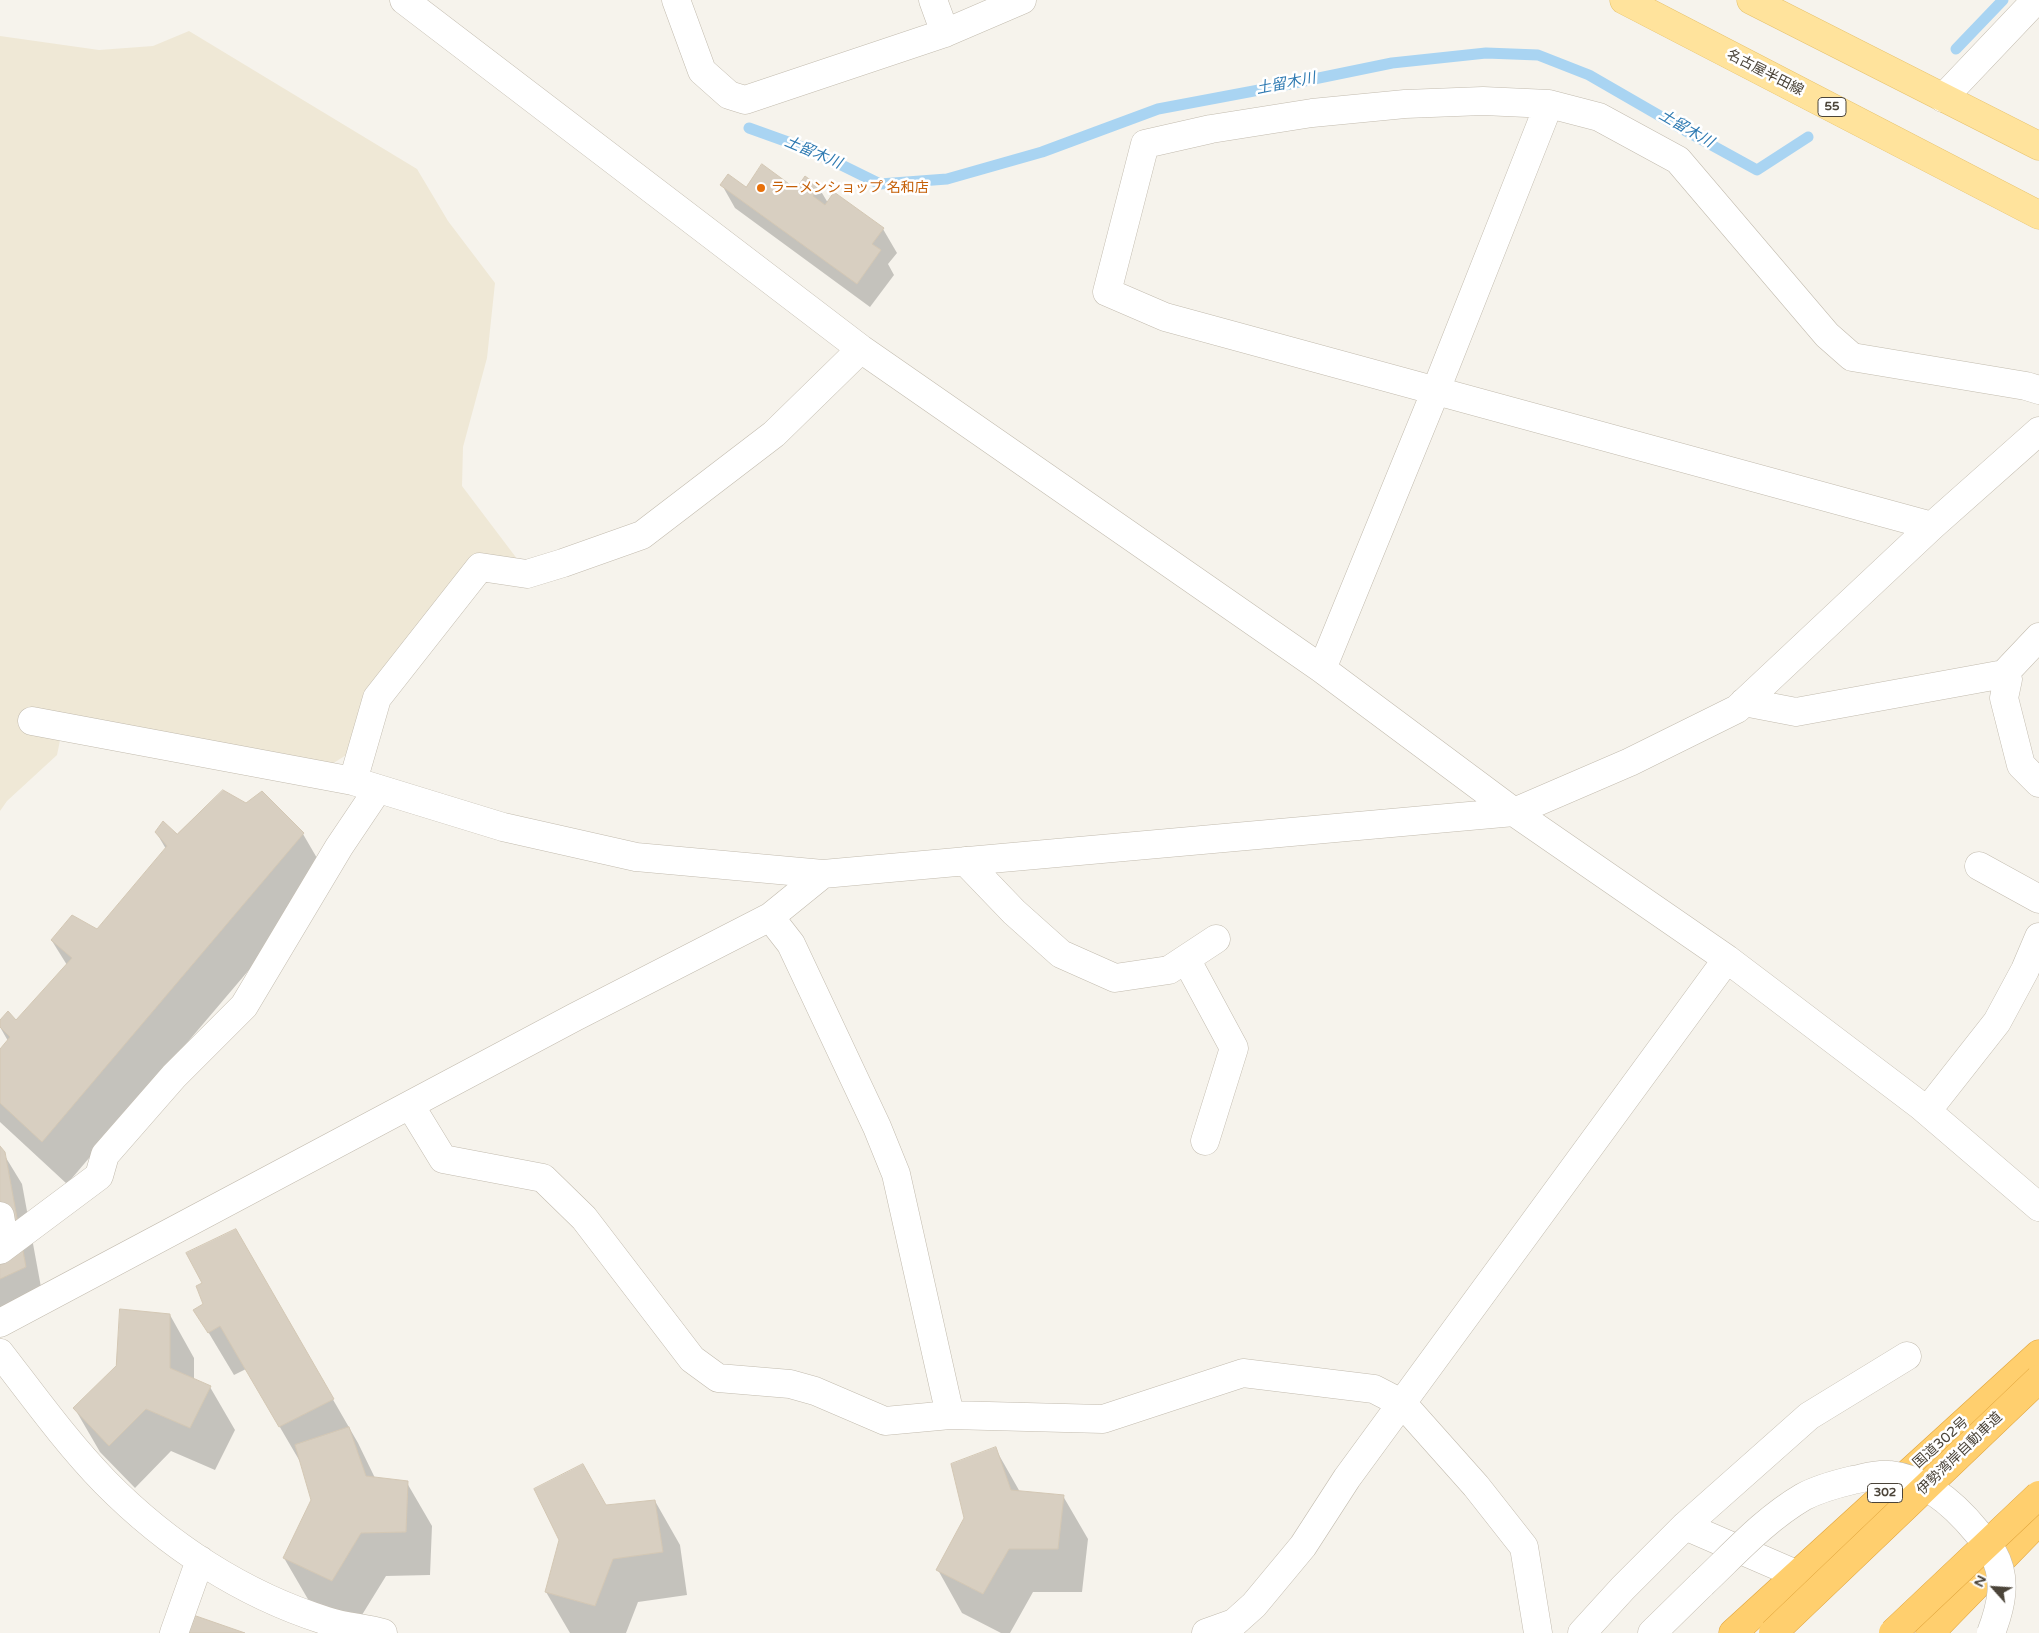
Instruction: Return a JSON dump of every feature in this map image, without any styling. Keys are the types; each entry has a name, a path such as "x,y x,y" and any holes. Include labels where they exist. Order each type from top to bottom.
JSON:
{"highway":[{"name":"国道302号","path":"1732,1633 2039,1354"},
{"name":"伊勢湾岸自動車道","path":"1773,1633 2039,1379"},
{"path":"1894,1633 2039,1495"},
{"path":"1935,1631 2039,1521"}],"main road":[{"name":"名古屋半田線","path":"1624,0 2039,215"},
{"path":"1751,0 2039,146"}],"street":[{"path":"404,0 861,349 1322,669 1514,812 1727,959 1927,1111 2039,1207"},
{"path":"676,0 702,71 729,95 745,100 945,33 1022,0"},
{"path":"932,0 945,33"},
{"path":"1943,98 2036,0"},
{"path":"1932,526 1165,317 1107,292 1145,144 1211,129 1312,113 1405,104 1483,101 1549,104 1599,117 1678,160 1827,335 1852,358 2026,386 2039,390"},
{"path":"1322,669 1436,390 1549,104"},
{"path":"2,1247 98,1176 105,1155 174,1076 244,1006 339,847 366,785 377,698 480,567 527,574 642,535 774,434 861,349"},
{"path":"32,721 366,785 503,827 636,857 823,874 1514,812 1630,762 1737,709 1932,526 2039,431"},
{"path":"1744,702 1796,712 2004,674 2039,637"},
{"path":"2004,674 2008,679 2004,698 2021,764 2039,783"},
{"path":"965,862 1014,912 1061,954 1115,978 1169,970 1216,939"},
{"path":"1979,866 2039,899"},
{"path":"0,1322 770,917 823,874"},
{"path":"770,917 791,944 877,1127 896,1174 950,1415"},
{"path":"1927,1111 1997,1022 2025,970 2039,937"},
{"path":"1186,958 1234,1048 1205,1140"},
{"path":"1206,1633 1233,1628 1304,1546 1347,1478 1727,959"},
{"path":"410,1105 443,1159 543,1178 584,1218 692,1359 718,1378 790,1384 815,1391 885,1421 950,1415 1103,1419 1242,1373 1374,1390 1403,1404 1476,1486 1524,1547 1538,1633"},
{"path":"0,1216 2,1247"},
{"path":"0,1354 54,1423 105,1482 165,1537 250,1590 328,1622 379,1633"},
{"path":"1582,1633 1623,1588 1685,1526 1809,1416 1906,1356"},
{"path":"1652,1633 1758,1531 1804,1497 1832,1485 1888,1474 1914,1480 1944,1499 1972,1525 1993,1553 2002,1578 2002,1595 2000,1612 1991,1633"},
{"path":"1685,1526 1796,1574"},
{"path":"174,1633 200,1560"}],"shaded area":[{"path":"189,31 417,169 448,221 495,283 487,358 463,447 462,486 530,576 468,568 426,613 393,656 351,752 332,764 65,716 57,755 7,801 0,811 0,36 99,50 153,46"}],"building":[{"path":"762,164 796,189 805,176 820,187 813,196 825,205 834,192 884,228 872,244 881,250 857,284 720,185 728,174 746,187"},
{"path":"223,790 246,803 262,791 304,833 42,1142 0,1103 0,1049 10,1037 0,1027 0,1020 8,1011 16,1020 72,958 51,940 72,915 97,929 167,846 155,832 163,821 177,834"},
{"path":"0,1146 5,1152 26,1267 0,1279"},
{"path":"236,1229 334,1399 279,1427 220,1326 208,1333 193,1310 203,1304 196,1286 202,1283 186,1253"},
{"path":"120,1309 170,1314 170,1368 211,1386 190,1428 146,1409 109,1446 73,1408 116,1366"},
{"path":"349,1427 366,1476 408,1481 406,1532 361,1533 332,1581 283,1558 311,1500 295,1445"},
{"path":"996,1447 1011,1490 1064,1495 1058,1549 1009,1549 983,1594 936,1570 964,1518 951,1464"},
{"path":"583,1464 606,1505 655,1500 663,1552 613,1559 595,1606 545,1592 559,1540 534,1489"},
{"path":"196,1616 245,1633 189,1633"}],"waterway":[{"name":"土留木川","path":"1956,49 2003,0"},
{"name":"土留木川","path":"749,128 813,151 880,184 947,179 1042,152 1158,109 1392,63 1486,53 1538,55 1589,75 1757,170 1808,137"}],"place":[{"name":"ラーメンショップ 名和店","path":"761,188"}]}
